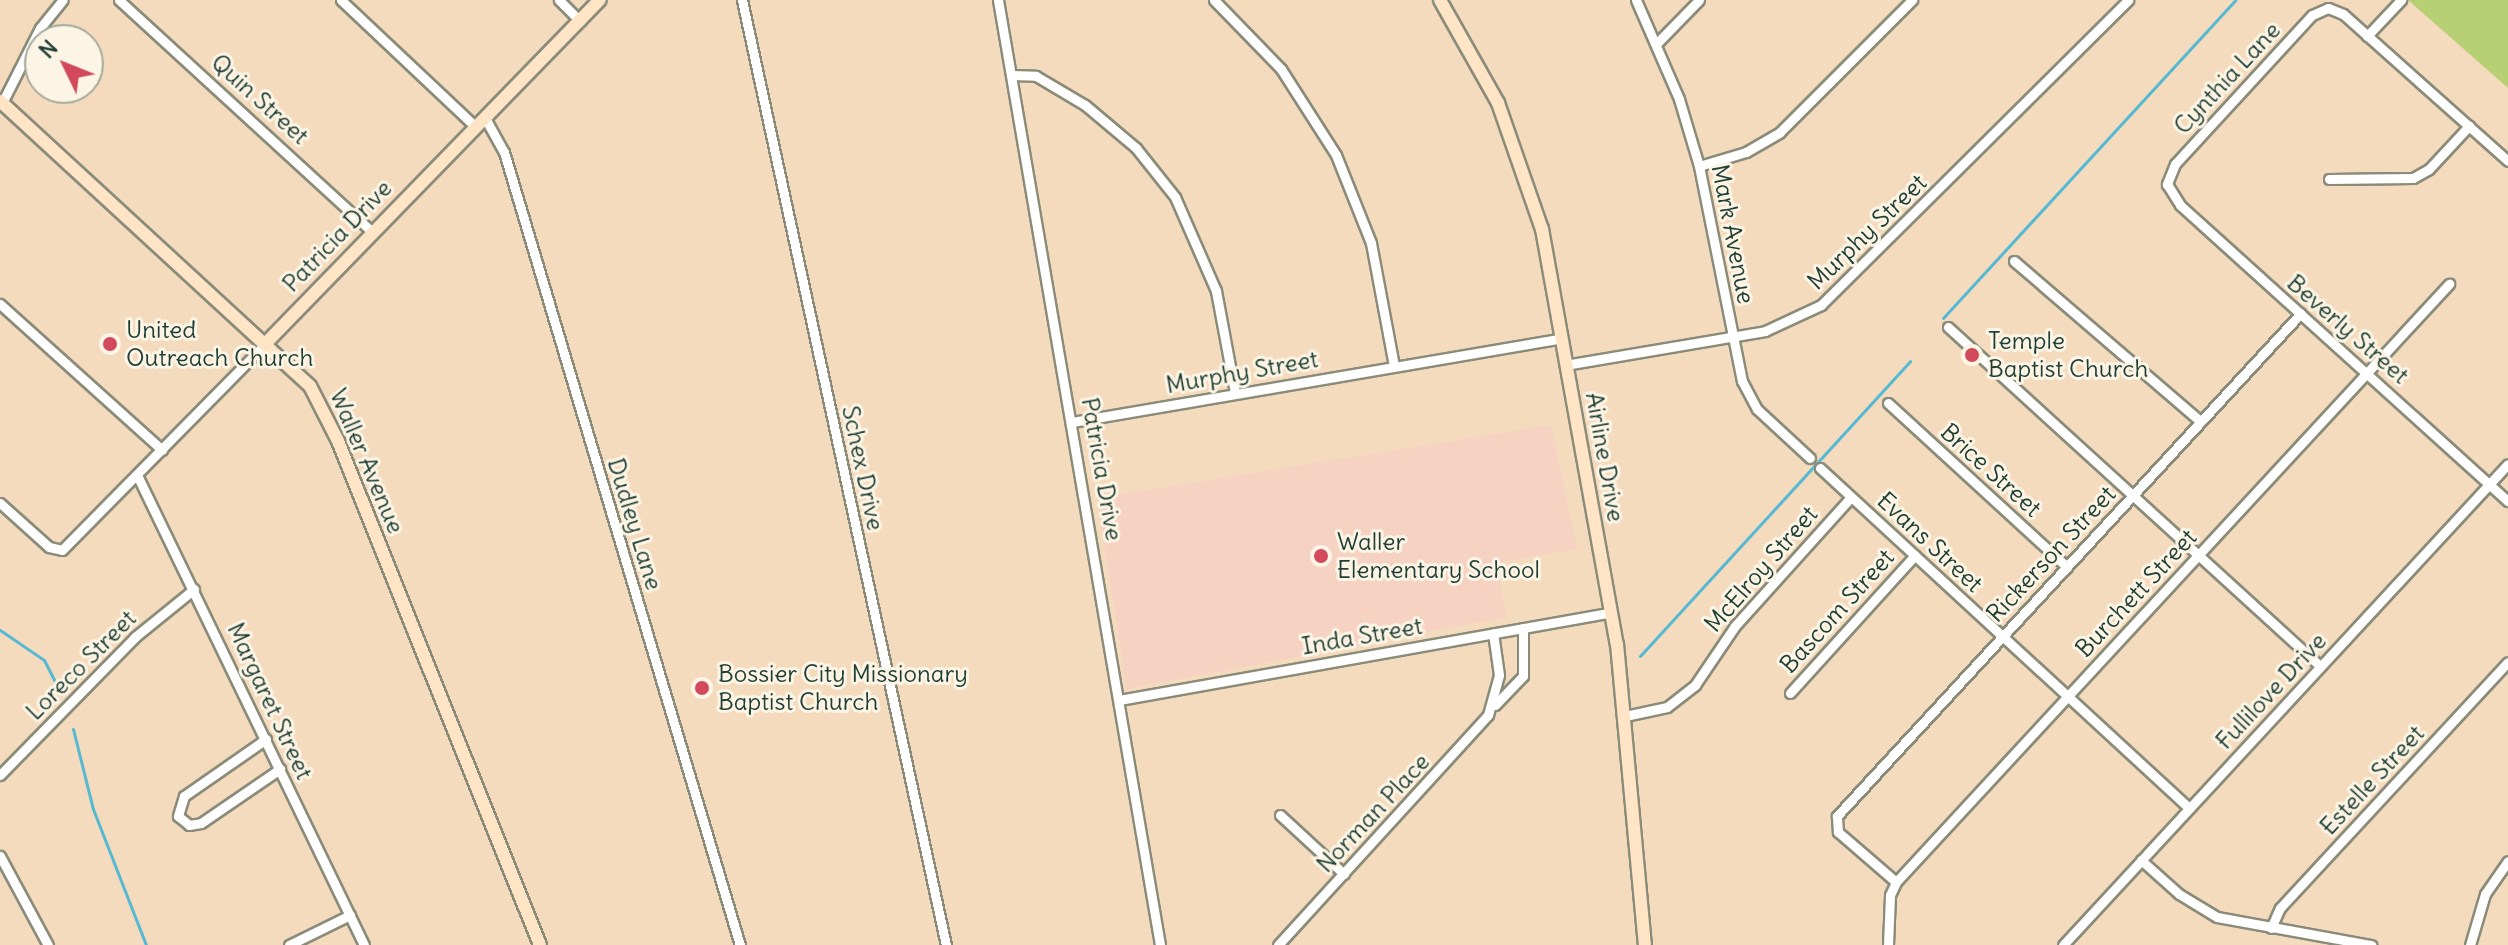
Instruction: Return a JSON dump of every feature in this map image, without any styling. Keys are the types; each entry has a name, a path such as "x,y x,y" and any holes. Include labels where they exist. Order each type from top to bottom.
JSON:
{"street":[{"path":"1,102 40,28 63,0"},
{"name":"Quin Street","path":"119,0 371,231"},
{"name":"Dudley Lane","path":"341,0 480,122 504,152 740,945"},
{"path":"559,0 580,21"},
{"name":"Patricia Drive","path":"0,503 58,551 162,450 371,231 600,0"},
{"name":"Schex Drive","path":"742,0 946,945"},
{"name":"Patricia Drive","path":"998,0 1160,945"},
{"path":"1214,0 1281,69 1336,155 1371,243 1394,366"},
{"name":"Airline Drive","path":"1440,0 1482,69 1514,140 1542,229 1611,612 1625,716 1645,945"},
{"name":"Mark Avenue","path":"1636,0 1657,43 1699,166 1733,338 1751,402 1810,458"},
{"path":"1657,43 1699,0"},
{"path":"1699,166 1746,152 1780,132 1912,0"},
{"name":"Murphy Street","path":"1565,365 1733,338 1795,320 1838,291 2128,0"},
{"path":"2401,0 2367,36 2508,161"},
{"name":"Cynthia Lane","path":"2167,184 2175,164 2312,15 2328,8 2367,36"},
{"path":"1012,75 1036,76 1085,105 1136,148 1175,197 1216,291 1235,393"},
{"name":"Waller Avenue","path":"1,102 267,342 310,386 329,420 540,945"},
{"path":"2329,179 2418,177 2469,126"},
{"name":"Beverly Street","path":"2167,184 2180,205 2508,501"},
{"path":"2014,261 2200,421"},
{"name":"Burchett Street","path":"1896,882 2449,284"},
{"path":"0,304 162,450"},
{"name":"Rickerson Street","path":"1896,882 1835,825 2002,636 2301,313"},
{"path":"1948,327 2320,666"},
{"name":"Murphy Street","path":"1072,422 1560,339"},
{"name":"Brice Street","path":"1888,403 2067,567"},
{"name":"Fullilove Drive","path":"2063,945 2508,464"},
{"name":"Evans Street","path":"1820,468 2189,808"},
{"name":"Margaret Street","path":"137,475 364,945"},
{"name":"McElroy Street","path":"1625,716 1667,707 1695,685 1727,635 1851,497"},
{"name":"Bascom Street","path":"1790,693 1915,555"},
{"name":"Loreco Street","path":"0,775 135,637 194,589"},
{"name":"Inda Street","path":"1119,700 1611,612"},
{"name":"Norman Place","path":"1278,945 1495,705 1512,692 1527,668 1523,628"},
{"path":"1493,633 1499,675 1495,705"},
{"name":"Estelle Street","path":"2271,928 2280,908 2508,662"},
{"path":"266,739 184,796 178,816 189,825 201,823 280,769"},
{"path":"1280,815 1344,874"},
{"path":"0,856 48,945"},
{"path":"2141,860 2207,913 2271,928 2371,945"},
{"path":"2470,945 2485,894 2508,861"},
{"path":"1888,945 1890,895 1896,882"},
{"path":"289,945 350,915"}],"shaded area":[{"name":"Waller Elementary School","path":"1551,425 1577,549 1497,563 1506,617 1127,689 1097,498"}],"green space":[{"path":"2408,0 2508,0 2508,88"}],"waterway":[{"path":"1943,318 2235,0"},
{"path":"1640,656 1910,361"},
{"path":"0,630 44,660 55,682"},
{"path":"73,729 93,809 146,945"}],"place":[{"name":"United Outreach Church","path":"110,344"},
{"name":"Temple Baptist Church","path":"1972,355"},
{"name":"Waller Elementary School","path":"1321,556"},
{"name":"Bossier City Missionary Baptist Church","path":"702,688"}]}
